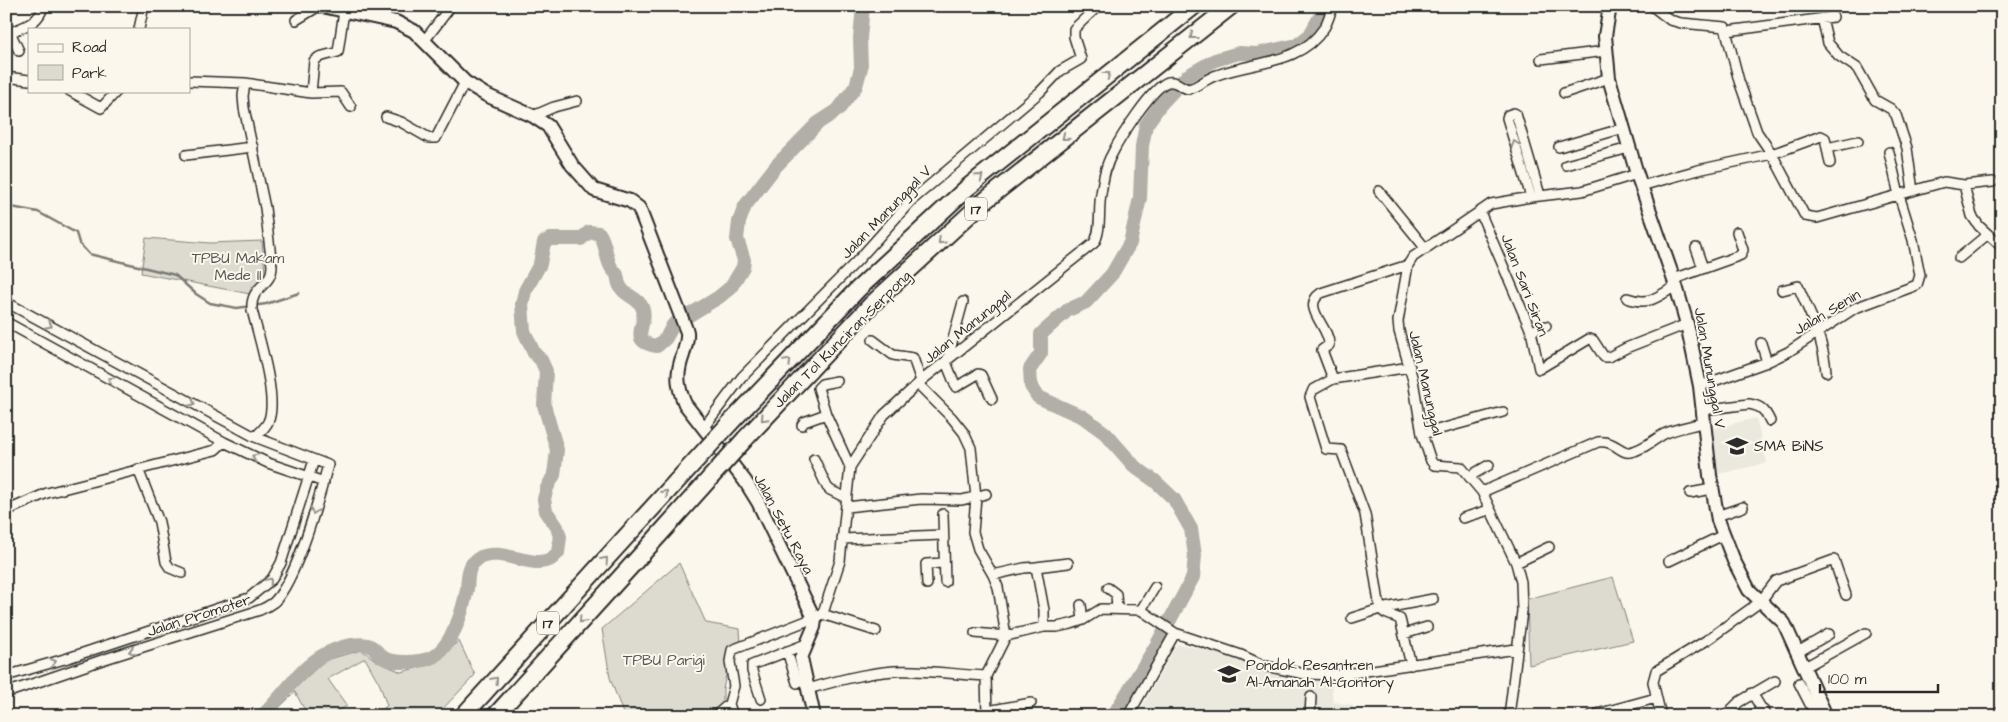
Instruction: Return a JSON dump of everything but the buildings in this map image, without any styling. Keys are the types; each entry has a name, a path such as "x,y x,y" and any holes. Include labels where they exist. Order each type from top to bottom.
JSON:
{"highway":[{"name":"Jalan Tol Kunciran–Serpong","path":"463,716 730,423 857,290 967,188 1099,80 1194,6"},
{"name":"Jalan Tol Kunciran–Serpong","path":"495,716 745,439 871,305 982,203 1231,6"}],"street":[{"path":"19,51 8,33 20,30 33,22 42,13 44,6"},
{"path":"139,28 144,6"},
{"path":"296,20 320,6 396,22 414,31 425,40 465,82 486,95 533,116 554,107 577,101"},
{"name":"Jalan Manunggal V","path":"704,427 742,377 859,259 911,201 1040,92 1060,71 1081,59 1074,37 1074,29 1098,6"},
{"name":"Jalan Manunggal","path":"818,616 840,561 850,467 884,415 920,383 1094,243 1097,235 1100,194 1107,165 1112,153 1146,102 1166,83 1175,82 1185,89 1194,88 1215,75 1271,62 1304,48 1316,39 1326,26 1333,6"},
{"name":"Jalan Mununggal V","path":"1610,6 1605,28 1609,78 1639,180 1675,283 1687,324 1700,386 1717,516 1742,579 1760,602 1781,619 1805,667 1826,716"},
{"path":"1652,6 1670,20 1681,24 1720,25 1725,27 1748,109 1757,132 1772,154 1805,216 1817,218 1944,182 1964,185 1993,182"},
{"path":"425,40 448,10"},
{"path":"311,93 314,61 319,57 338,52 344,11"},
{"path":"1727,31 1833,17"},
{"path":"1822,18 1828,43 1839,56 1857,68 1875,100 1891,108 1896,115 1907,148 1913,191"},
{"path":"1541,59 1606,51"},
{"path":"6,77 28,80"},
{"path":"1564,93 1609,78"},
{"path":"190,81 245,83 311,93 341,92 351,107"},
{"path":"386,117 401,122 428,138 436,138 465,82"},
{"path":"245,83 244,108 265,208 272,274 254,293 251,307 269,379 272,401 269,422 256,437"},
{"path":"72,92 101,108 115,92"},
{"path":"1514,113 1516,114 1535,196 1507,118 1508,115 1514,113"},
{"name":"Jalan Setu Raya","path":"533,116 553,132 572,165 598,193 630,201 639,208 687,332 687,344 677,377 679,391 685,404 745,481 758,502 818,616"},
{"path":"1559,147 1624,128"},
{"path":"1333,379 1322,350 1329,345 1329,342 1327,332 1315,312 1313,300 1316,296 1408,265 1413,257 1426,250 1490,204 1535,196 1582,191 1698,170 1772,154 1821,136 1825,138 1830,163"},
{"path":"1827,148 1858,141"},
{"path":"186,155 253,147"},
{"path":"1566,166 1629,148"},
{"path":"1889,152 1899,195"},
{"path":"1964,185 1972,216 1979,226 2002,247"},
{"path":"1379,191 1426,250"},
{"name":"Jalan Senin","path":"1700,386 1767,362 1788,352 1855,308 1917,285 1920,275 1913,240 1899,195"},
{"name":"Jalan Sari Siran","path":"1480,212 1531,331 1539,369 1589,339 1593,340 1604,357 1609,357 1626,348 1687,324"},
{"path":"1627,298 1639,302 1647,302 1675,283 1703,268 1741,255 1743,250 1737,232"},
{"path":"1958,258 1988,234"},
{"path":"1696,248 1703,268"},
{"name":"Jalan Manunggal","path":"1408,265 1398,321 1399,332 1410,367 1422,434 1431,461 1434,465 1461,466 1482,492 1516,564 1521,582 1522,600 1509,716"},
{"path":"1782,290 1798,286 1818,332 1825,354 1826,372"},
{"name":"Jalan Promoter","path":"6,302 256,437 328,465 296,565 285,587 273,602 260,610 105,659 6,693"},
{"path":"963,302 946,362 956,387 978,374 981,375 992,399"},
{"path":"6,322 224,442 268,463 324,482"},
{"path":"1531,331 1546,326"},
{"path":"873,340 893,355 913,358 920,383 964,433 971,448 976,497 975,538 978,549 998,587 1006,636 986,676 987,714 1031,703"},
{"path":"1761,343 1767,362"},
{"path":"1410,367 1333,379 1313,390 1310,397 1326,450 1342,450 1365,514 1380,609 1385,613 1398,617 1411,665"},
{"path":"837,381 822,384 818,387 826,414 850,467"},
{"path":"1482,492 1598,442 1611,443 1624,452 1629,452 1644,446 1665,433 1704,416 1749,404 1766,411 1770,421"},
{"path":"1422,434 1503,412"},
{"path":"802,425 804,422 826,414"},
{"path":"6,511 47,493 215,450 224,442"},
{"name":"Jalan Promoter","path":"6,676 68,658 249,598 272,579 281,563 310,458"},
{"path":"814,459 827,487 846,503 921,499 962,500 986,494"},
{"path":"1470,476 1489,465"},
{"path":"138,469 159,522 166,562 170,568 182,573"},
{"path":"1690,493 1712,489"},
{"path":"1717,516 1743,507"},
{"path":"1463,518 1490,510"},
{"path":"943,514 945,582"},
{"path":"842,539 943,535"},
{"path":"1669,561 1723,535"},
{"path":"1516,564 1550,547"},
{"path":"1661,716 1653,682 1656,672 1707,640 1760,602 1776,581 1832,560 1835,561 1846,595"},
{"path":"927,584 926,564 944,563"},
{"path":"993,575 1024,568 1068,564"},
{"path":"1036,567 1044,610 1044,627"},
{"path":"1141,610 1155,587"},
{"path":"1108,588 1116,594 1118,609"},
{"path":"1352,618 1380,609 1433,599"},
{"path":"1081,605 1083,620"},
{"path":"974,633 1006,636 1044,627 1057,628 1083,620 1101,609 1141,610 1172,631 1241,655 1265,666 1305,674 1338,675 1516,649"},
{"path":"803,686 802,658 818,616"},
{"path":"715,716 729,704 734,686 730,662 732,650 818,616 876,632"},
{"path":"1404,634 1427,627"},
{"path":"1128,716 1172,631"},
{"path":"1805,667 1866,633"},
{"path":"1798,652 1829,634"},
{"path":"761,699 752,671 752,665 806,644"},
{"path":"787,650 814,716"},
{"path":"803,686 895,671 926,671 986,676"},
{"path":"1724,716 1752,693 1775,681"},
{"path":"1799,683 1816,716"},
{"path":"1750,716 1764,712 1752,693"},
{"path":"1310,716 1311,697"},
{"path":"1590,716 1656,698"},
{"path":"729,704 733,716"},
{"path":"1999,716 2002,712"}],"shaded area":[{"name":"SMA BiNS","path":"1756,418 1767,463 1718,474 1707,430"},
{"name":"Pondok Pesantren Al-Amanah Al-Gontory","path":"1177,644 1240,656 1263,668 1331,681 1333,702 1353,705 1352,716 1137,716"}],"green space":[{"name":"TPBU Makam Mede II","path":"146,238 210,243 262,241 265,272 250,294 141,273"},
{"name":"TPBU Parigi","path":"679,563 706,623 740,629 741,646 731,652 723,689 723,705 713,716 624,716 610,678 602,629"},
{"path":"1613,577 1633,641 1529,665 1527,599"},
{"path":"459,641 475,675 436,716 371,716 387,706 380,685 365,658 328,679 347,706 329,716 308,716 295,692 271,716 266,716 325,660 362,650 378,662 401,672 428,665"}],"waterway":[{"path":"262,716 303,670 323,655 346,646 368,645 381,656 391,661 420,661 437,654 453,633 465,597 469,570 472,564 481,557 498,555 541,562 550,559 558,553 560,537 557,527 546,511 544,499 554,475 557,450 544,405 546,371 541,360 534,353 524,331 522,304 525,291 540,264 544,242 550,239 581,239 589,232 599,233 607,257 622,289 642,307 644,313 640,331 642,340 647,344 657,346 666,338 673,325 719,297 731,287 743,267 744,260 737,239 739,222 745,206 776,166 818,123 838,110 856,86 861,68 860,38 863,6"},
{"path":"1113,716 1156,646 1193,577 1195,555 1191,529 1174,499 1155,481 1135,467 1105,433 1083,417 1038,397 1031,386 1030,369 1041,353 1041,334 1068,310 1086,302 1112,274 1130,243 1140,198 1142,146 1146,125 1160,105 1187,76 1215,60 1239,53 1257,54 1297,45 1310,35 1326,6"},
{"path":"6,206 38,212 76,233 79,243 89,254 175,275 196,294 210,303 237,308 266,304 299,293"}],"place":[{"name":"SMA BiNS","path":"1737,446"},
{"name":"Pondok Pesantren Al-Amanah Al-Gontory","path":"1229,674"}]}
